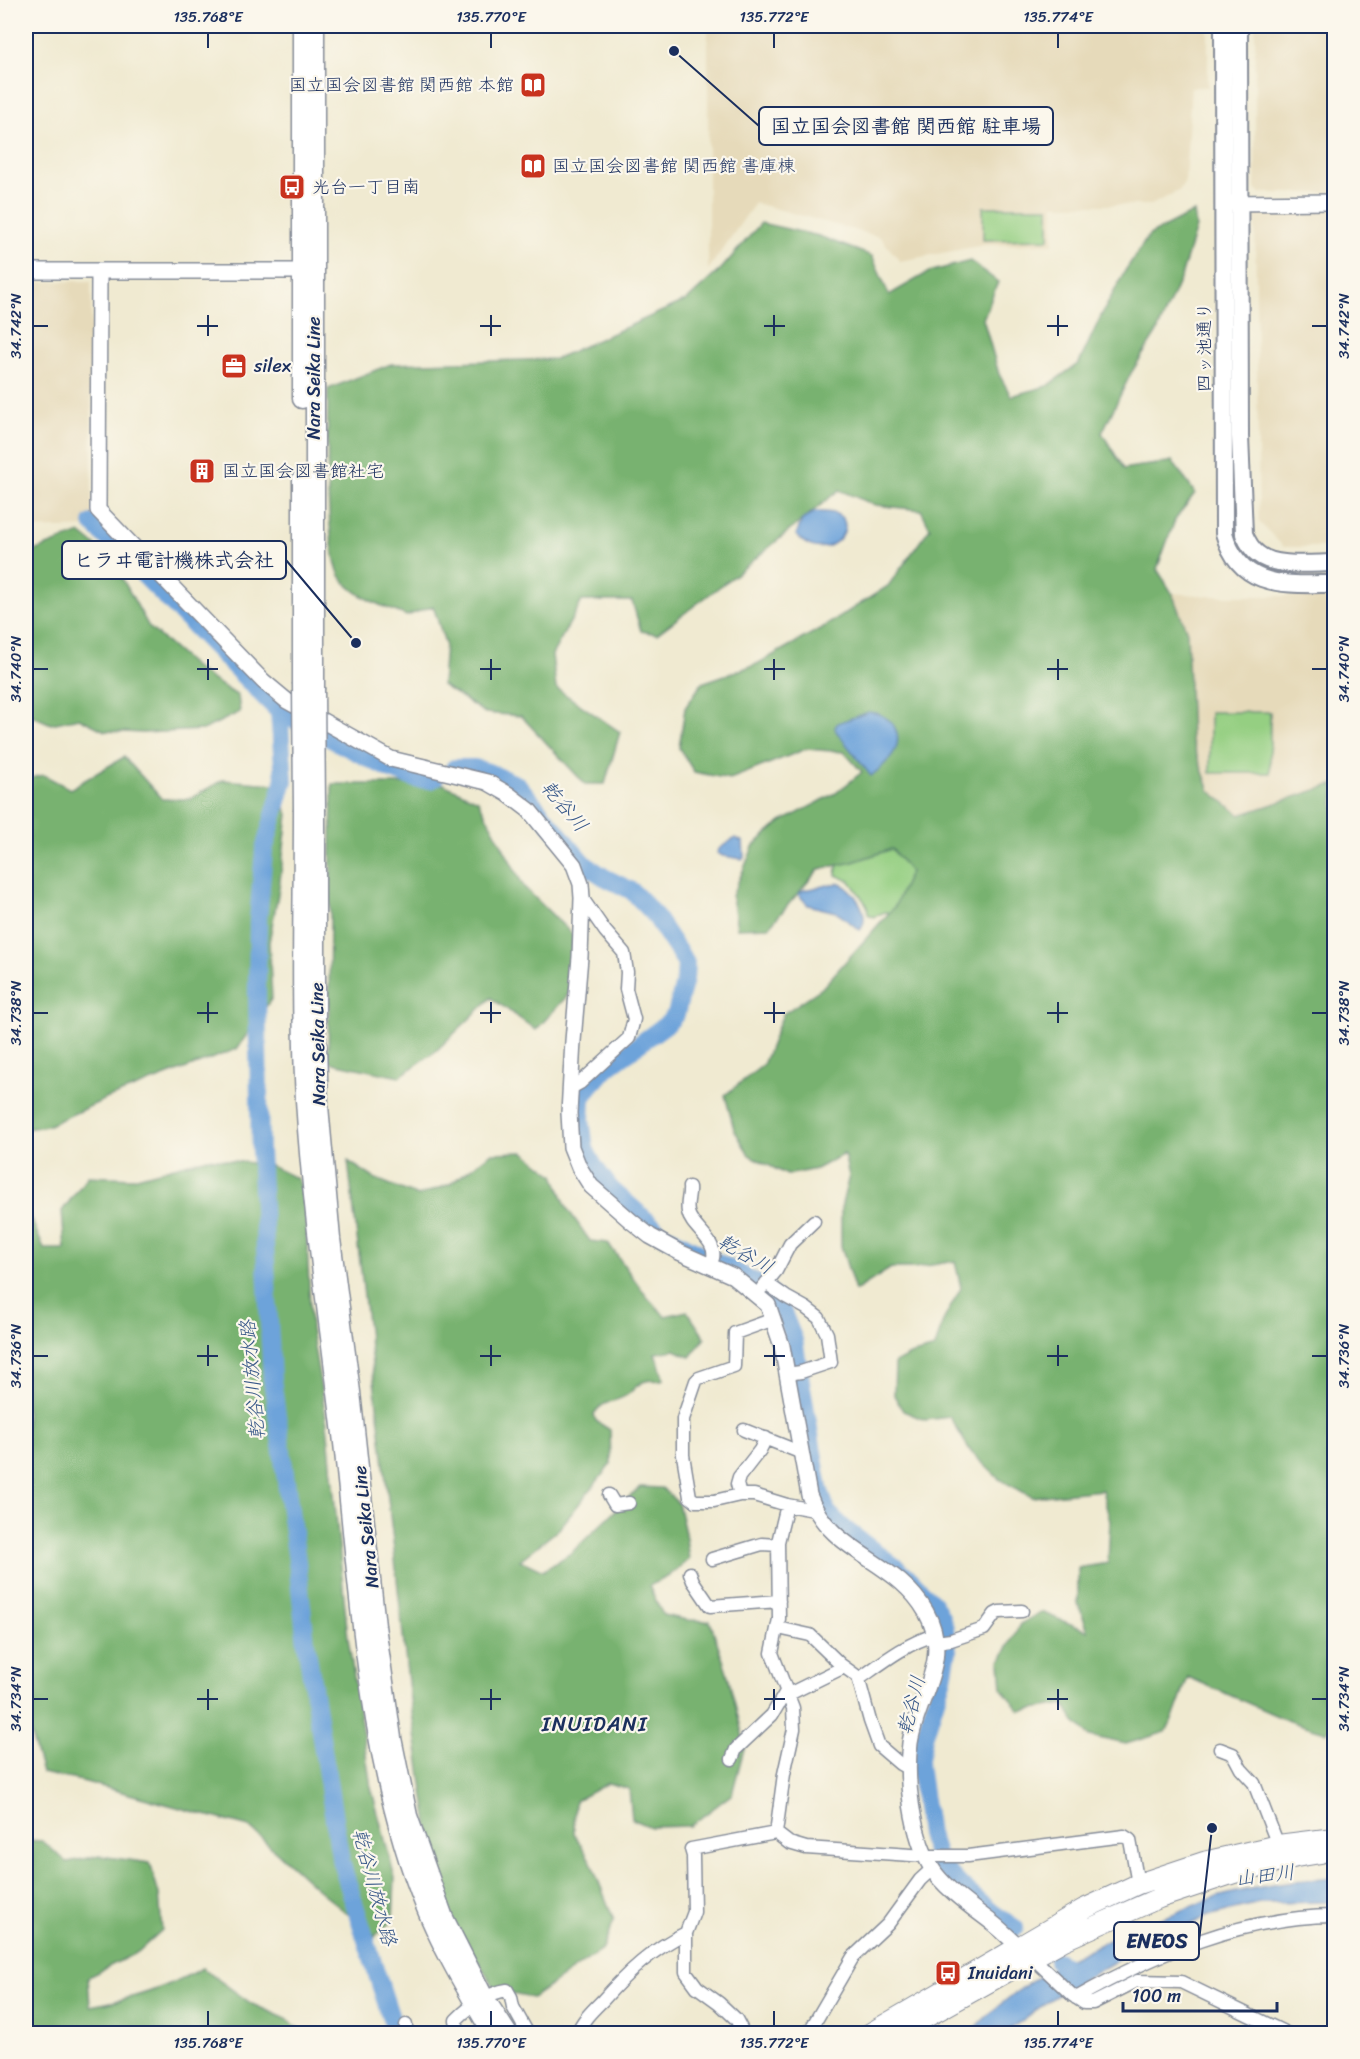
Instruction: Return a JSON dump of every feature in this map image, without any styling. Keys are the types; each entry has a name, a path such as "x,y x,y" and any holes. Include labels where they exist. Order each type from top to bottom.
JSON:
{"highway":[{"path":"896,2034 1031,1957 1084,1909 1138,1884 1204,1862 1278,1845 1335,1838"},
{"path":"869,2034 1064,1940 1159,1898 1296,1857 1335,1852"},
{"path":"922,2034 962,2007 992,1981"}],"main road":[{"name":"Nara Seika Line","path":"302,26 308,271 309,811 319,1106 331,1239 385,1697 400,1783 420,1853 492,2034"},
{"name":"Nara Seika Line","path":"308,271 315,26"},
{"name":"四ッ池通り","path":"1223,26 1244,534 1258,554 1269,560 1280,563 1335,563"},
{"name":"四ッ池通り","path":"1239,26 1223,516 1226,541 1228,549 1238,563 1249,573 1265,580 1281,584 1335,584"},
{"name":"Nara Seika Line","path":"480,2001 508,2034"}],"street":[{"path":"1232,202 1335,202"},
{"path":"26,271 308,271"},
{"path":"99,271 98,510 232,650 287,701 391,759 488,783 508,794 529,810 574,865 581,884 582,898 571,1088 571,1147 579,1167 591,1186 650,1236 710,1262 733,1276 816,1315 827,1334 831,1362 794,1373"},
{"path":"571,1088 580,1083 629,1038 634,1019 626,989 627,972 624,953 582,898"},
{"path":"688,1187 689,1216 711,1245 710,1262"},
{"path":"761,1289 776,1271 790,1244 814,1221"},
{"path":"761,1289 794,1373 802,1453 809,1495 814,1510 826,1527 842,1541 899,1579 925,1611 941,1639 933,1677 920,1706 910,1742 912,1811 929,1862 955,1894 1084,2003 1093,2003 1137,1981 1181,1982 1288,2034"},
{"path":"774,1319 735,1333 734,1366 697,1379 683,1419 683,1455 691,1500 714,1502 740,1495 754,1495 814,1510"},
{"path":"744,1430 802,1453"},
{"path":"740,1495 737,1484 739,1477 760,1450 766,1438"},
{"path":"609,1495 615,1505 629,1503"},
{"path":"776,1833 784,1774 794,1730 793,1708 772,1653 778,1628 778,1545 787,1505"},
{"path":"712,1559 762,1544 778,1545"},
{"path":"690,1573 710,1605 779,1600"},
{"path":"859,1679 898,1651 921,1639 941,1639 984,1629 999,1612 1022,1611"},
{"path":"778,1628 810,1635 859,1679 879,1746 909,1769"},
{"path":"732,1760 736,1749 772,1715 788,1692 844,1667"},
{"path":"1220,1749 1233,1754 1241,1769 1254,1783 1278,1845"},
{"path":"744,2034 736,2019 697,1987 686,1972 686,1933 694,1912 691,1849 776,1833 789,1843 806,1848 929,1862 1124,1836 1130,1840 1138,1884"},
{"path":"808,2034 853,1957 888,1924 920,1880 929,1862"},
{"path":"1074,1996 1220,1933 1270,1921 1335,1916"},
{"path":"577,2034 586,2018 633,1967 666,1942 686,1933"},
{"path":"459,2034 456,2020 495,1992 507,1990 513,2007 528,2034"}],"shaded area":[{"path":"708,26 1208,26 1208,87 1191,87 1185,180 1180,190 1151,205 1054,205 1053,244 984,245 900,261 880,237 755,203 708,270"},
{"path":"1255,26 1334,26 1334,193 1261,193 1255,189"},
{"path":"1260,210 1334,210 1334,547 1284,547 1259,522 1255,216"},
{"path":"91,281 92,527 26,529 26,282"},
{"path":"1172,593 1209,596 1334,596 1334,784 1239,815 1210,791 1191,739 1187,632"}],"green space":[{"path":"983,207 1049,207 1049,239 983,240"},
{"path":"1194,212 1196,227 1181,277 1157,332 1131,373 1102,433 1124,469 1172,461 1195,493 1175,520 1157,569 1172,593 1187,632 1191,739 1210,791 1240,815 1334,784 1334,1726 1325,1732 1289,1721 1188,1677 1166,1732 1126,1744 1090,1736 1075,1722 1064,1704 1020,1711 1002,1689 1000,1662 1020,1624 1041,1612 1088,1631 1078,1603 1078,1568 1108,1563 1110,1521 1102,1490 1032,1497 999,1479 971,1452 950,1417 925,1420 903,1411 894,1395 895,1363 910,1355 935,1348 943,1321 961,1288 955,1261 914,1268 891,1268 855,1291 841,1246 841,1208 849,1176 844,1154 816,1169 787,1175 749,1155 734,1129 725,1095 763,1065 783,1014 822,988 895,906 910,872 892,849 853,862 819,869 769,927 737,928 732,896 754,845 781,822 836,793 862,772 844,752 806,749 730,779 694,772 679,748 685,708 702,683 757,664 827,625 888,586 930,528 921,510 875,505 839,490 739,572 657,634 641,631 632,601 582,601 552,655 556,688 620,732 605,784 585,784 521,716 485,713 442,685 445,643 433,606 407,616 364,597 343,580 332,546 329,519 328,389 391,364 555,359 687,300 722,268 761,223 819,236 872,256 889,295 929,272 970,261 998,282 983,319 999,374 1011,396 1047,386 1079,363 1125,271 1149,235"},
{"path":"80,533 111,558 149,627 199,671 238,696 240,712 203,730 143,733 105,731 79,718 51,724 26,713 26,554"},
{"path":"1210,712 1270,712 1270,773 1210,773"},
{"path":"124,757 162,799 189,799 223,780 274,784 288,814 279,889 269,942 272,998 237,1049 108,1098 47,1126 26,1129 26,779 44,775 70,789"},
{"path":"332,784 443,784 478,800 524,887 573,935 569,994 536,1030 491,998 436,1051 399,1077 328,1062"},
{"path":"881,843 921,855 894,913 885,912 873,917 868,914 867,905 850,881 836,875 838,862"},
{"path":"524,1152 554,1175 567,1208 590,1241 608,1243 647,1297 665,1316 687,1311 705,1338 690,1357 675,1350 655,1353 664,1379 643,1382 622,1398 597,1409 594,1414 596,1421 610,1430 611,1464 559,1529 520,1560 543,1571 571,1553 640,1487 662,1488 678,1503 689,1559 669,1576 649,1586 663,1615 687,1620 710,1621 727,1672 745,1745 732,1794 690,1826 651,1827 632,1819 629,1789 608,1783 575,1801 574,1833 591,1862 614,1920 603,1949 532,1998 497,1991 454,1924 436,1881 409,1692 348,1161 374,1178 418,1196 450,1184 492,1153"},
{"path":"208,1158 269,1165 298,1179 305,1198 311,1329 327,1423 348,1638 371,1787 395,1878 393,1920 375,1936 316,1888 249,1827 82,1781 42,1773 26,1718 26,1212 29,1214 44,1249 65,1249 62,1211 88,1176 133,1178"},
{"path":"26,1840 42,1841 67,1862 100,1856 150,1863 159,1894 162,1930 138,1952 88,1977 90,2006 148,1992 175,1982 202,1968 252,2004 284,2018 305,2033 26,2033"}],"water":[{"path":"815,512 833,513 844,521 845,528 836,542 818,547 807,544 796,535 802,520"},
{"path":"869,712 888,719 897,733 898,740 893,754 871,776 835,727 838,723"},
{"path":"735,838 743,842 744,857 742,859 717,853 720,848"},
{"path":"838,883 850,890 860,903 864,917 860,930 836,912 808,905 798,894 804,890"},
{"path":"1334,1878 1334,1902 1259,1903 1208,1916 1126,1955 1054,1997 1005,2033 970,2034 990,2013 1036,1979 1113,1939 1221,1896 1277,1884"}],"waterway":[{"name":"乾谷川","path":"92,523 279,712 389,769 416,779 435,778"},
{"name":"乾谷川放水路","path":"279,712 284,780 264,850 258,920 257,993 260,1151 272,1379 306,1643 341,1862 396,2034"},
{"name":"乾谷川","path":"454,768 474,768 518,785 583,863 632,891 653,913 686,963 685,979 676,1014 668,1023 608,1067 582,1098 581,1120 585,1149 611,1189 661,1233 763,1286 782,1310 794,1340 819,1488 827,1512 846,1530 906,1575 934,1604 945,1628 948,1651 943,1677 924,1737 919,1765 929,1834 939,1863 963,1888 1015,1928"},
{"name":"乾谷川","path":"1057,1961 1074,1974"}],"place":[{"name":"国立国会図書館 関西館 駐車場","path":"674,51"},
{"name":"国立国会図書館 関西館 本館","path":"533,85"},
{"name":"国立国会図書館 関西館 書庫棟","path":"533,166"},
{"name":"光台一丁目南","path":"292,187"},
{"name":"silex","path":"234,366"},
{"name":"国立国会図書館社宅","path":"202,471"},
{"name":"ヒラヰ電計機株式会社","path":"356,643"},
{"name":"ENEOS","path":"1212,1828"},
{"name":"Inuidani","path":"948,1973"}],"district":[{"name":"INUIDANI","path":"595,1724"}],"water label":[{"name":"山田川","path":"1265,1875"}]}
